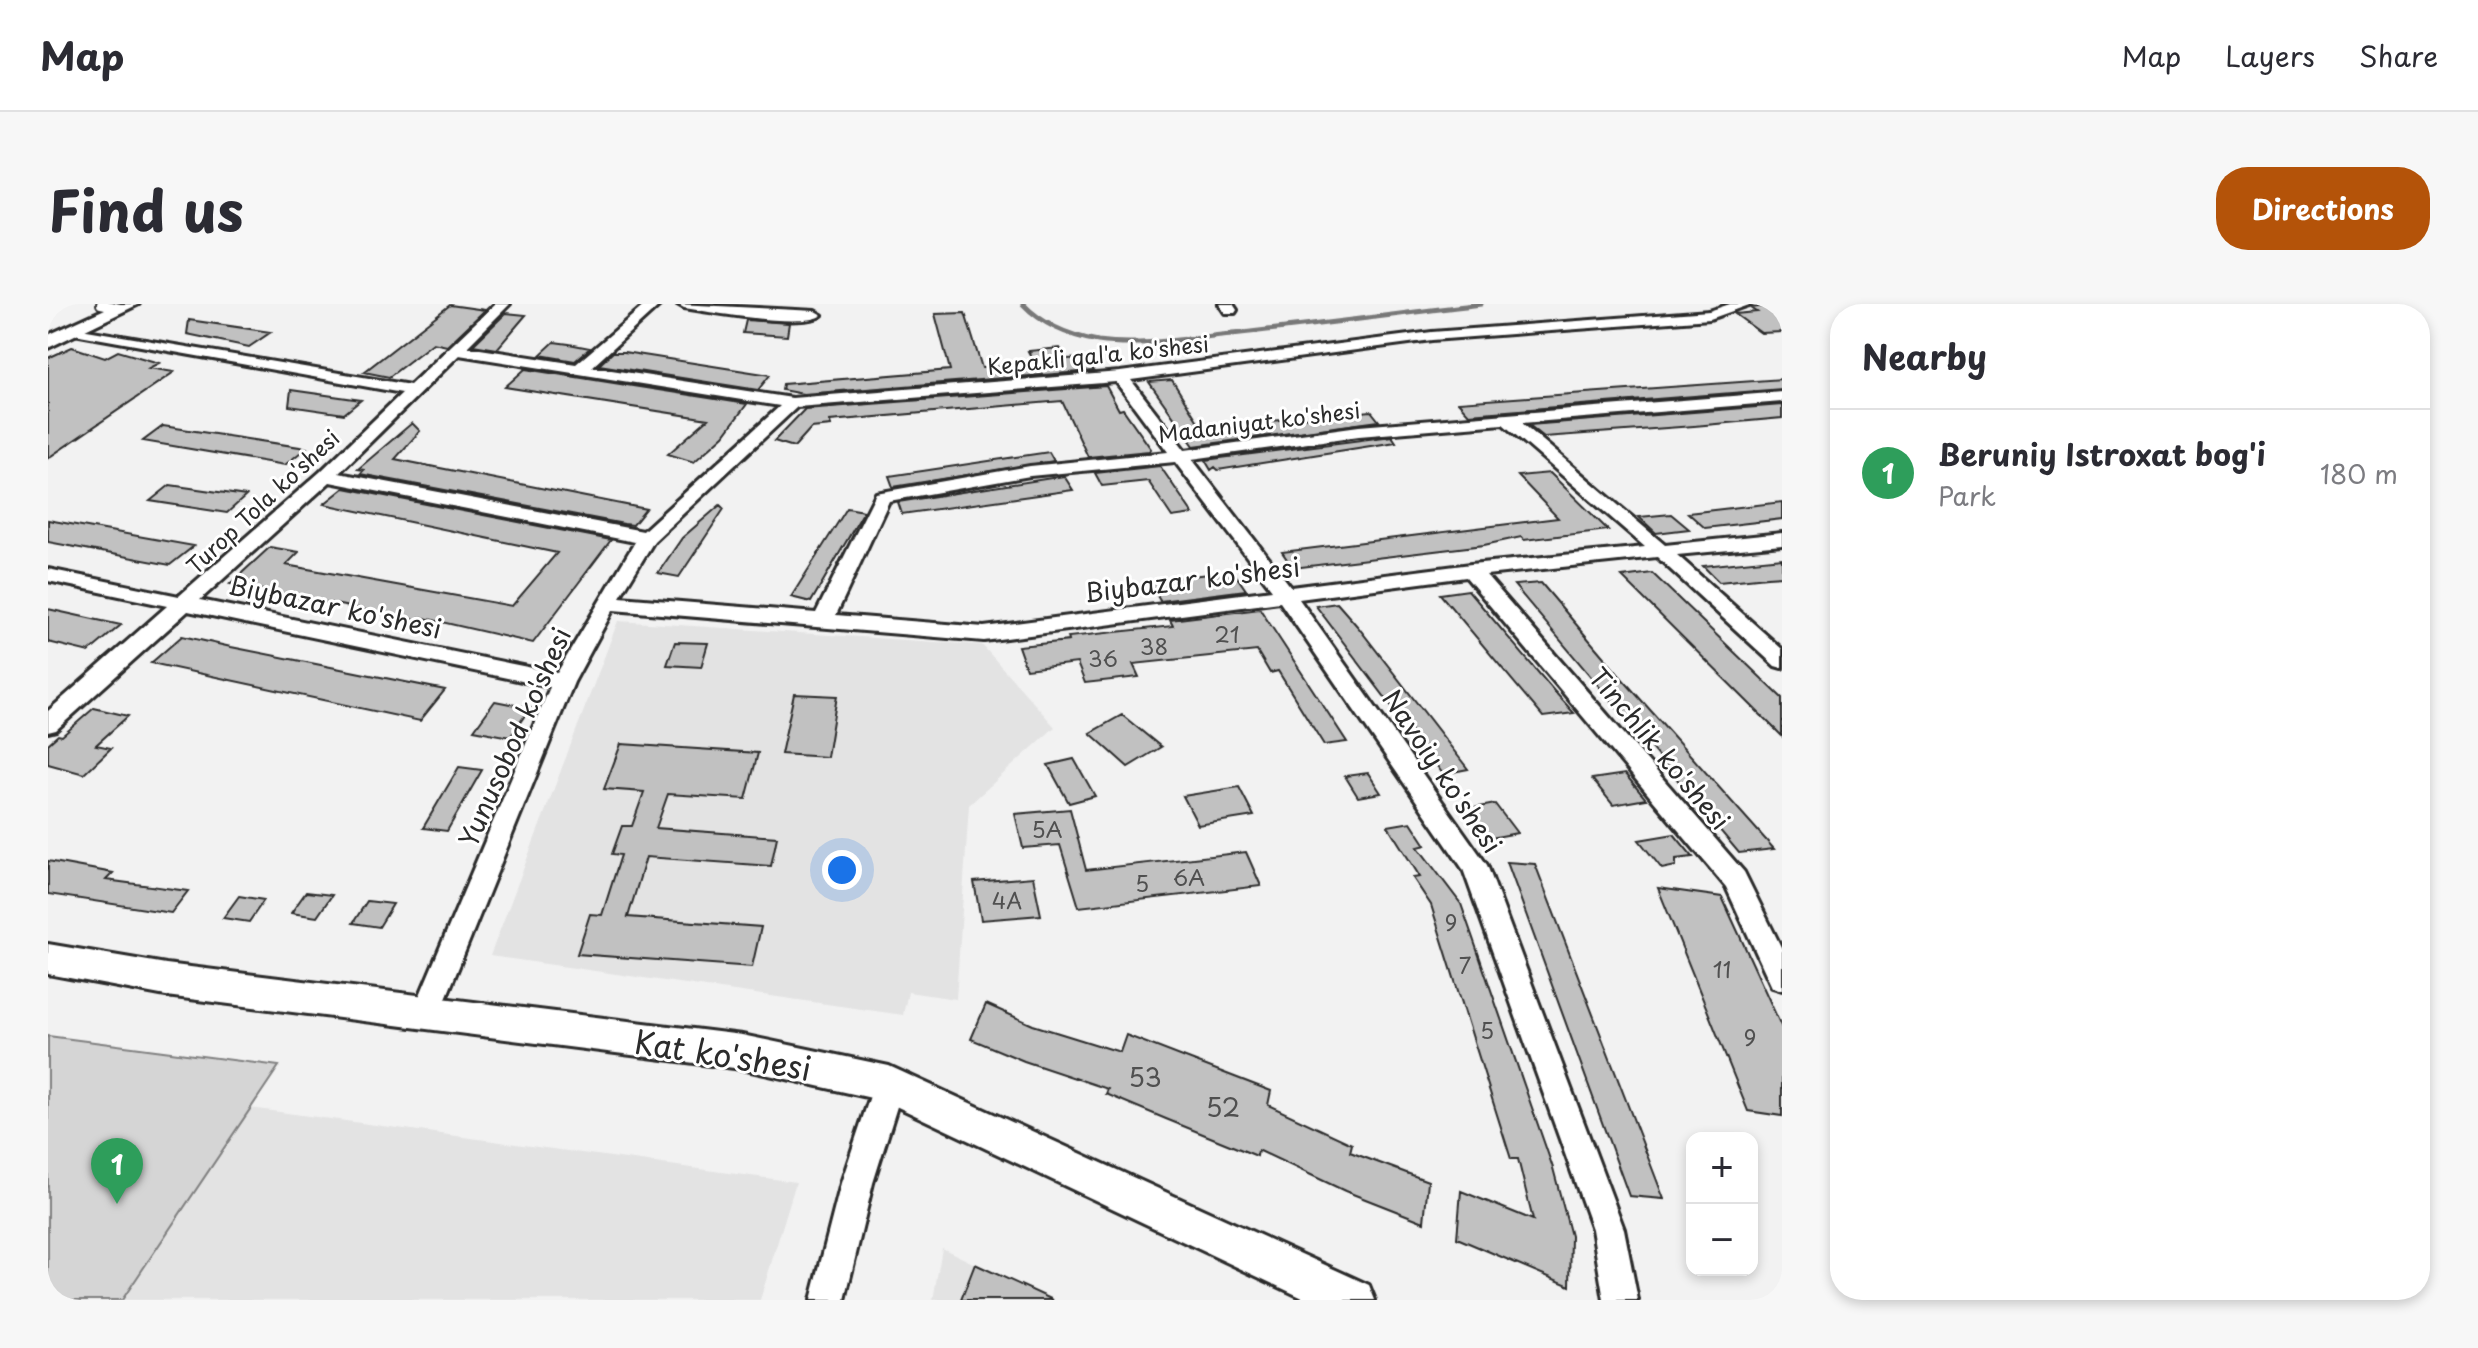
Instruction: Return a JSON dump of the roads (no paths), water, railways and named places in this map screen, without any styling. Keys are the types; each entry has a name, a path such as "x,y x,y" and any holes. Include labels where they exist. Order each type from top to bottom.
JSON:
{"street":[{"name":"Turop Tola ko'shesi","path":"48,724 326,476 416,391 500,304"},
{"path":"580,369 654,304"},
{"path":"684,304 767,315 815,315"},
{"name":"Kepakli qal'a ko'shesi","path":"457,350 792,403 1120,377 1432,336 1710,315 1745,304"},
{"path":"48,342 125,306"},
{"path":"74,330 416,391"},
{"name":"Navoiy ko'shesi","path":"1120,377 1286,595 1474,865 1608,1229 1621,1300"},
{"name":"Madaniyat ko'shesi","path":"823,621 882,497 1030,471 1180,456 1359,431 1782,397"},
{"name":"Yunusobod ko'shesi","path":"426,1014 563,682 607,603 647,538 792,403"},
{"path":"1506,418 1660,550 1782,661"},
{"path":"326,476 647,538"},
{"name":"Biybazar ko'shesi","path":"607,603 984,634 1471,570 1782,539"},
{"name":"Tinchlik ko'shesi","path":"1471,570 1735,880 1782,978"},
{"name":"Biybazar ko'shesi","path":"48,575 563,682"},
{"name":"Kat ko'shesi","path":"48,959 166,980 742,1052 889,1084 1354,1300"},
{"path":"828,1300 857,1183 889,1084"}],"lane":[{"path":"101,304 125,306"}],"waterway":[{"path":"1023,304 1048,324 1067,333 1098,341 1131,343 1182,340 1481,304"}],"place":[{"name":"Beruniy Istroxat bog'i","path":"117,1204"}]}
